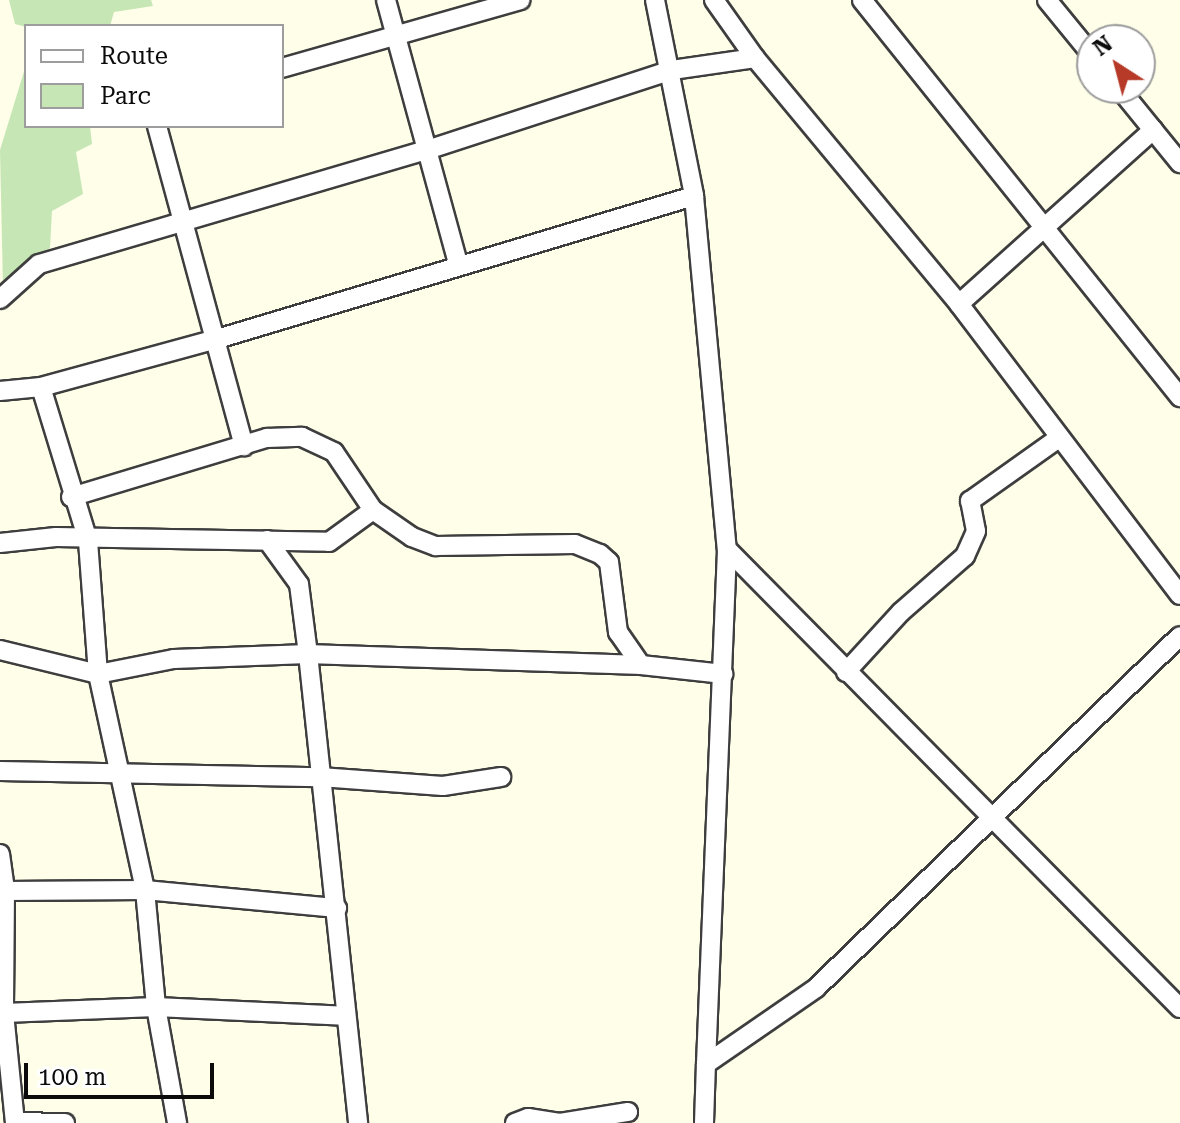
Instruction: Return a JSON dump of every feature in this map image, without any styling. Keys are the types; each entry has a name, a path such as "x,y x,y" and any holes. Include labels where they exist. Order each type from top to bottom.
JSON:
{"street":[{"path":"386,0 458,263"},
{"path":"284,67 520,0"},
{"path":"655,0 672,70 694,196 727,549 704,1123"},
{"path":"714,0 755,58 959,304 1180,595"},
{"path":"862,0 1180,397"},
{"path":"1047,0 1076,35"},
{"path":"0,299 39,264 427,150 672,70 755,58"},
{"path":"1132,104 1180,163"},
{"path":"158,128 244,446"},
{"path":"959,304 1048,229 1153,130"},
{"path":"0,391 41,387 217,339 458,263 694,196"},
{"path":"41,387 71,497 88,541 98,674 117,775 145,890 156,1007 177,1123"},
{"path":"71,497 267,438 302,437 334,452 373,510 412,537 436,546 575,544 600,554 609,562 618,632 641,665"},
{"path":"846,672 901,612 965,556 976,531 970,501 1060,437"},
{"path":"0,543 56,537 88,541 329,542 373,510"},
{"path":"267,540 299,584 337,908 344,1016 358,1123"},
{"path":"727,549 987,817 1180,1008"},
{"path":"706,1064 816,988 987,817 1180,636"},
{"path":"0,650 98,674 174,659 308,654 641,665 724,674"},
{"path":"0,771 320,777 443,786 501,777"},
{"path":"0,854 5,891 4,1013 15,1122 65,1123"},
{"path":"5,891 145,890 337,908"},
{"path":"4,1013 156,1007 344,1016"},
{"path":"515,1123 528,1118 560,1123 628,1112"}],"green space":[{"path":"9,0 151,0 153,6 114,12 111,24 24,24 24,26 15,24"},
{"path":"24,72 24,128 90,128 92,144 76,152 83,194 52,211 50,248 3,287 0,150"}]}
